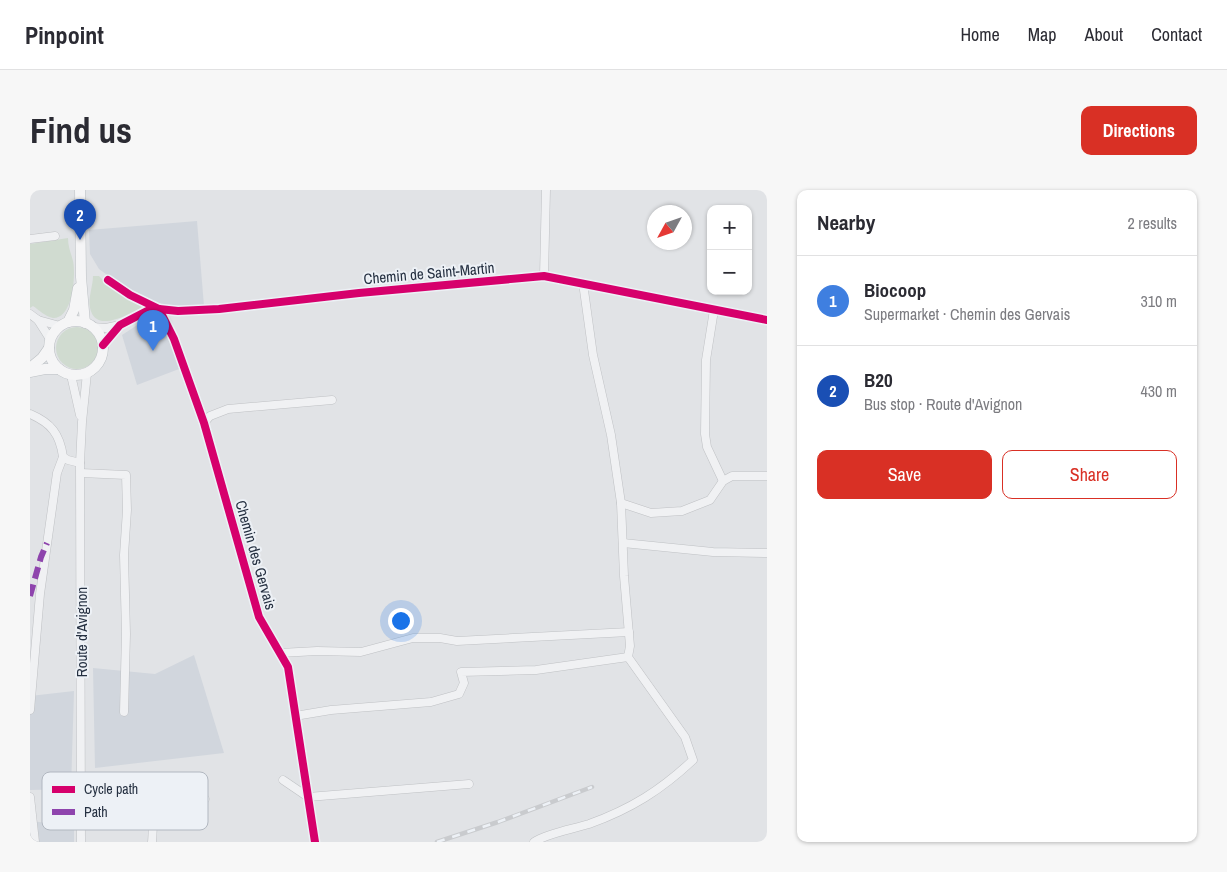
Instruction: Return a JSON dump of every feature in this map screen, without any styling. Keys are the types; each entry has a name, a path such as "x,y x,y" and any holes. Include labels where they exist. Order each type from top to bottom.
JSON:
{"main road":[{"path":"80,190 81,277 89,325"},
{"path":"30,368 42,358 54,332 64,324 74,310 81,277"},
{"path":"30,372 45,369 79,375 87,373 100,362 103,345 98,332 89,325 76,321 64,324"},
{"path":"49,344 51,360 59,370"}],"street":[{"path":"544,276 546,190"},
{"path":"30,239 55,236"},
{"name":"Chemin de Saint-Martin","path":"89,325 106,328 120,324 148,311 159,309 178,311 219,309 359,293 544,276 767,320"},
{"path":"108,280 130,295 159,309"},
{"path":"534,842 538,839 591,823 632,806 671,781 693,760 685,737 628,657 630,646 621,503 611,435 592,355 583,284"},
{"name":"Chemin des Gervais","path":"159,309 174,339 204,424 259,618 288,666 315,842"},
{"path":"714,310 706,360 705,434 707,447 724,481"},
{"path":"30,314 38,320 64,324"},
{"path":"38,320 49,344"},
{"name":"Chemin de Saint-Martin","path":"103,345 120,324"},
{"path":"82,422 87,373"},
{"path":"71,375 82,422"},
{"path":"204,424 210,416 228,409 332,400"},
{"path":"30,414 51,426 60,441 63,457 58,473 40,594 30,710"},
{"name":"Route d'Avignon","path":"81,772 80,463 82,422"},
{"path":"63,457 80,463"},
{"path":"81,473 126,475 124,712"},
{"path":"621,503 651,513 682,511 710,500 724,481 732,476 767,476"},
{"path":"623,543 713,552 767,554"},
{"path":"280,654 318,650 361,652 413,638 440,638 457,641 629,632"},
{"path":"295,716 331,710 431,702 459,694 464,683 461,672 536,670 628,657"},
{"path":"283,780 308,797 469,784"},
{"path":"30,797 35,842"}],"shaded area":[{"path":"197,221 204,306 180,308 161,305 117,282 99,269 90,254 89,230"},
{"path":"68,238 74,267 72,295 65,311 60,316 53,318 45,315 33,306 30,308 30,244"},
{"path":"93,276 99,276 111,288 145,306 114,320 99,320 93,316 90,308"},
{"path":"158,316 169,336 179,369 137,385 122,335 145,320"},
{"path":"73,327 81,327 92,333 98,348 92,363 81,369 73,369 62,363 56,352 56,344 62,333"},
{"path":"194,655 224,753 95,768 93,668 155,674"},
{"path":"74,691 72,772 42,772 42,790 30,790 30,696"},
{"path":"30,821 42,822 42,830 74,830 74,842 30,842"}],"railway":[{"path":"437,842 498,822 592,787"}],"marked path":[{"path":"30,596 47,543"}],"cycle path":[{"path":"103,345 120,325 147,311 159,309 178,311 219,309 359,293 544,276 767,320"},
{"path":"108,280 130,295 159,309 174,339 204,423 259,617 288,667 315,842"}],"place":[{"name":"B20","path":"80,240"},
{"name":"Biocoop","path":"153,351"}]}
